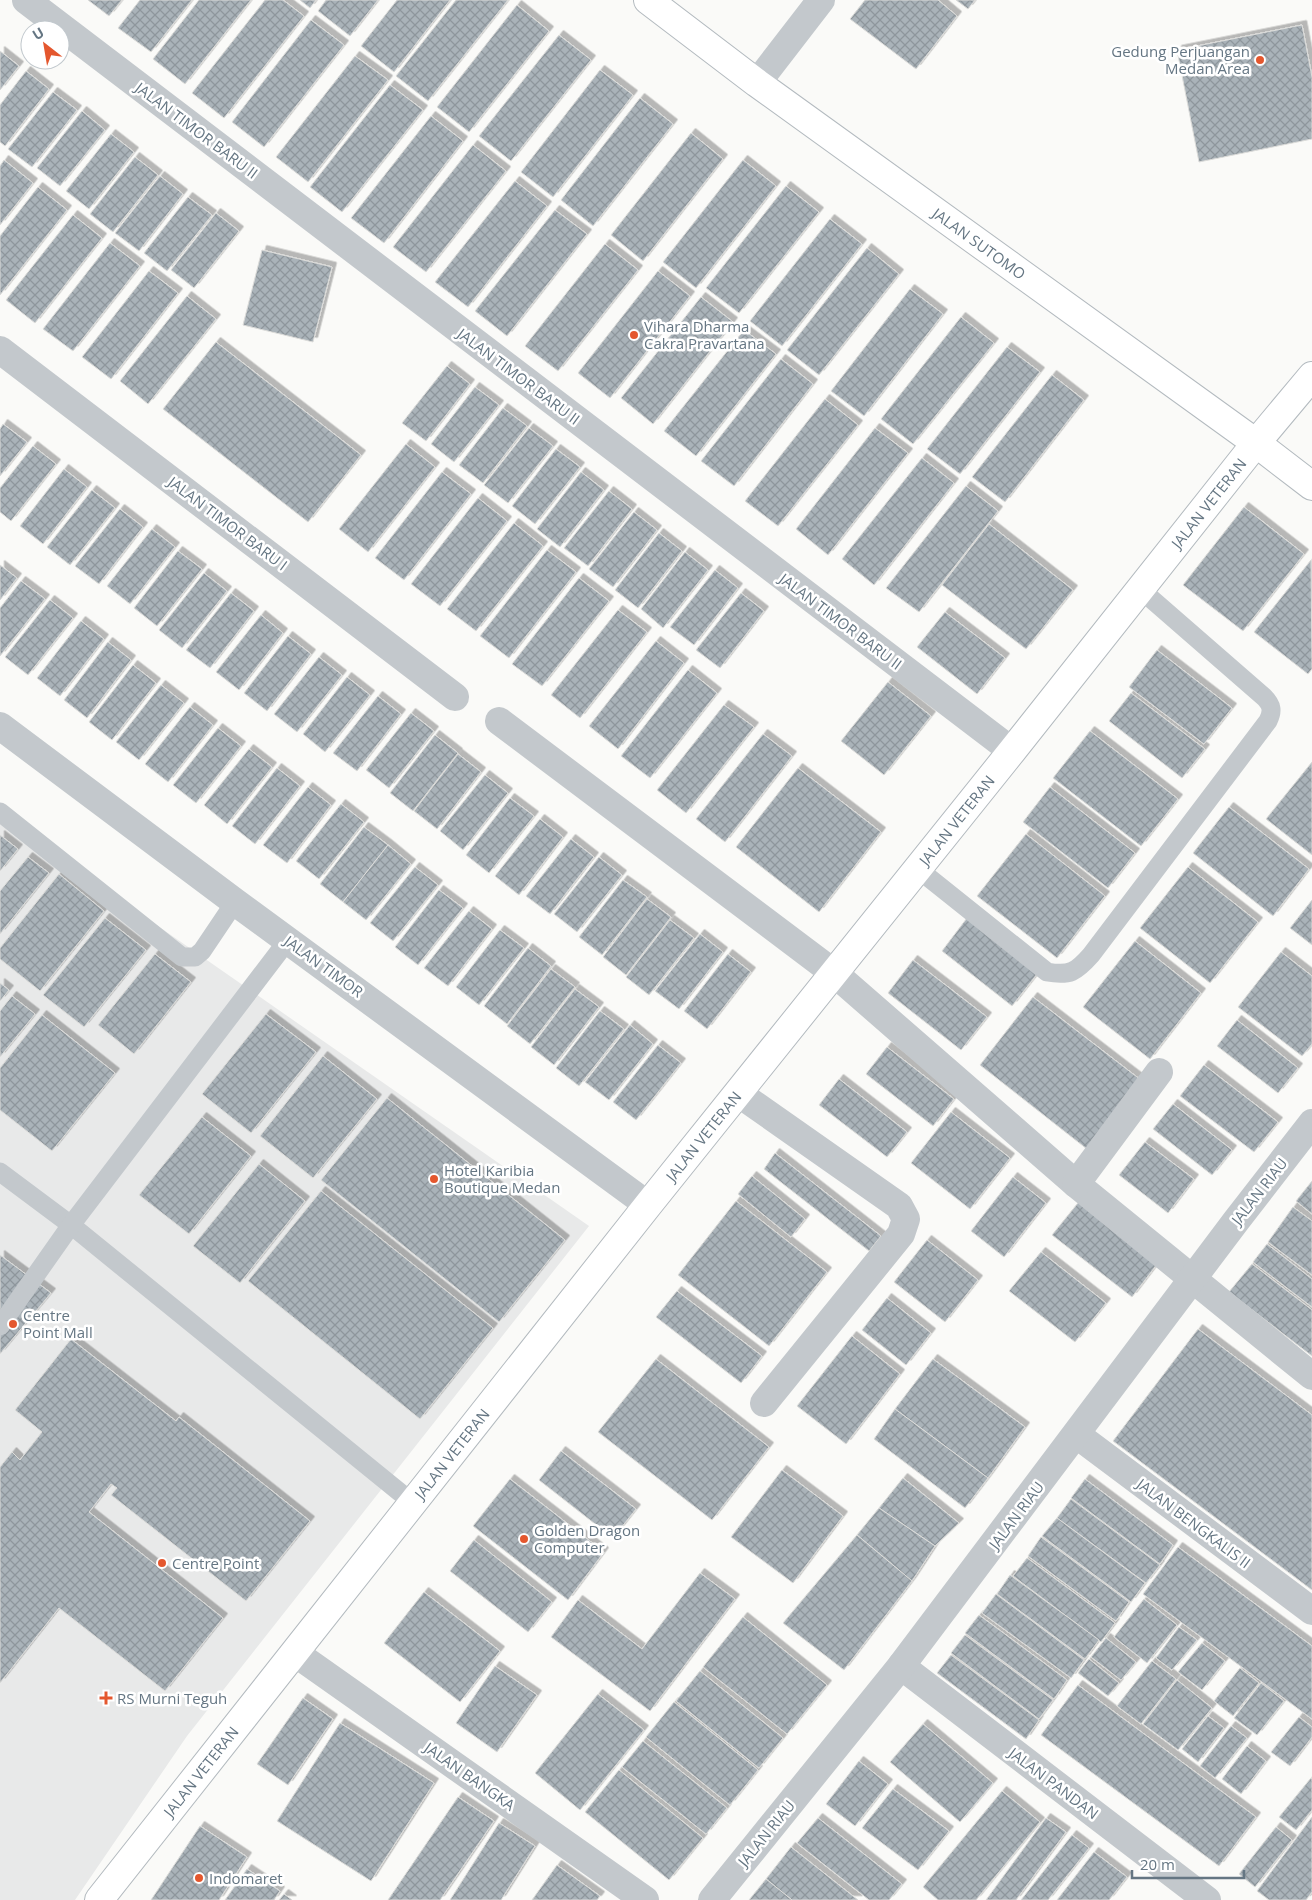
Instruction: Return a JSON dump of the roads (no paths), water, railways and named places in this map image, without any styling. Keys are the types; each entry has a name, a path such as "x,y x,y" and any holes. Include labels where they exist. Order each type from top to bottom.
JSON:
{"street":[{"name":"JALAN TIMOR BARU II","path":"26,0 1012,751"},
{"name":"JALAN SUTOMO","path":"648,0 757,83 1256,443 1312,486"},
{"path":"757,83 821,0"},
{"name":"JALAN TIMOR BARU I","path":"0,350 455,697"},
{"name":"JALAN VETERAN","path":"99,1900 648,1204 918,869 1256,443 1312,376"},
{"path":"499,722 834,973 1076,1184 1312,1376"},
{"name":"JALAN TIMOR","path":"0,726 235,902 648,1204"},
{"path":"1076,1184 1159,1072"},
{"path":"738,1094 899,1206 906,1219 901,1234 764,1403"},
{"name":"JALAN RIAU","path":"712,1900 901,1666 1312,1123"},
{"name":"JALAN BENGKALIS II","path":"1077,1435 1312,1611"},
{"name":"JALAN BANGKA","path":"295,1653 645,1900"},
{"name":"JALAN PANDAN","path":"901,1666 1207,1900"}],"lane":[{"path":"918,869 1047,972 1063,975 1079,968 1091,955 1268,722 1272,709 1264,697 1140,589"},
{"path":"0,812 182,957 195,957 202,951 235,902"},
{"path":"0,1326 71,1226 288,940"},
{"path":"0,1172 71,1226 413,1503"}],"place":[{"name":"Gedung Perjuangan Medan Area","path":"1260,60"},
{"name":"Vihara Dharma Cakra Pravartana","path":"634,335"},
{"name":"Hotel Karibia Boutique Medan","path":"434,1179"},
{"name":"Centre Point Mall","path":"13,1324"},
{"name":"Golden Dragon Computer","path":"524,1539"},
{"name":"Centre Point","path":"162,1563"},
{"name":"RS Murni Teguh","path":"106,1698"},
{"name":"Indomaret","path":"199,1878"}]}
